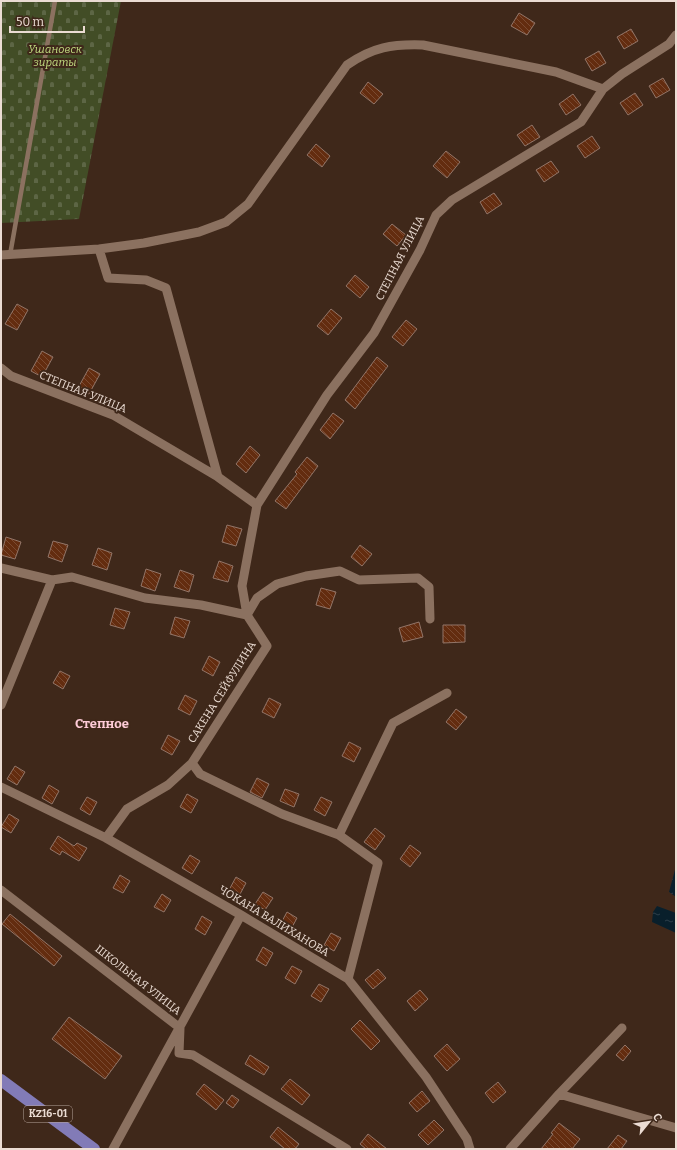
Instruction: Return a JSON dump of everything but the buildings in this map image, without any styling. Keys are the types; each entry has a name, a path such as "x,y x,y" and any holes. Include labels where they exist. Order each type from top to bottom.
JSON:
{"main road":[{"name":"KZ16-01","path":"1,1080 94,1149"}],"street":[{"name":"СТЕПНАЯ УЛИЦА","path":"247,614 242,586 257,505 327,395 374,333 420,250 436,215 452,200 581,122 603,89 669,44 676,35"},
{"path":"6,255 98,249 144,243 200,232 226,222 248,204 347,65 362,54 378,48 403,45 423,45 556,72 603,89"},
{"path":"98,249 108,278 146,280 166,288 218,477"},
{"name":"СТЕПНАЯ УЛИЦА","path":"1,368 12,376 113,415 218,477 257,505"},
{"path":"1,568 52,580 72,578 145,598 201,605 247,614 257,598 277,584 306,576 340,571 358,580 418,578 429,587 430,619"},
{"path":"1,705 52,580"},
{"name":"САКЕНА СЕЙФУЛИНА","path":"106,838 127,809 168,785 192,763 267,646 247,614"},
{"path":"339,835 393,723 447,693"},
{"path":"192,763 200,774 282,814 339,835 378,863 348,979"},
{"name":"ЧОКАНА ВАЛИХАНОВА","path":"1,787 106,838 241,915 348,979 426,1077 467,1139 470,1149"},
{"name":"ШКОЛЬНАЯ УЛИЦА","path":"1,890 180,1028 179,1053 193,1055 347,1149"},
{"path":"113,1149 241,915"},
{"path":"510,1149 559,1094 622,1028"},
{"path":"559,1094 676,1128"}],"lane":[{"path":"6,255 55,1"}],"green space":[{"name":"Ушановск зираты","path":"1,1 121,1 79,219 1,223"}],"water":[{"path":"676,866 676,897 669,892"},
{"path":"657,906 676,913 676,933 652,922 653,912"}],"district":[{"name":"Степное","path":"102,723"}]}
